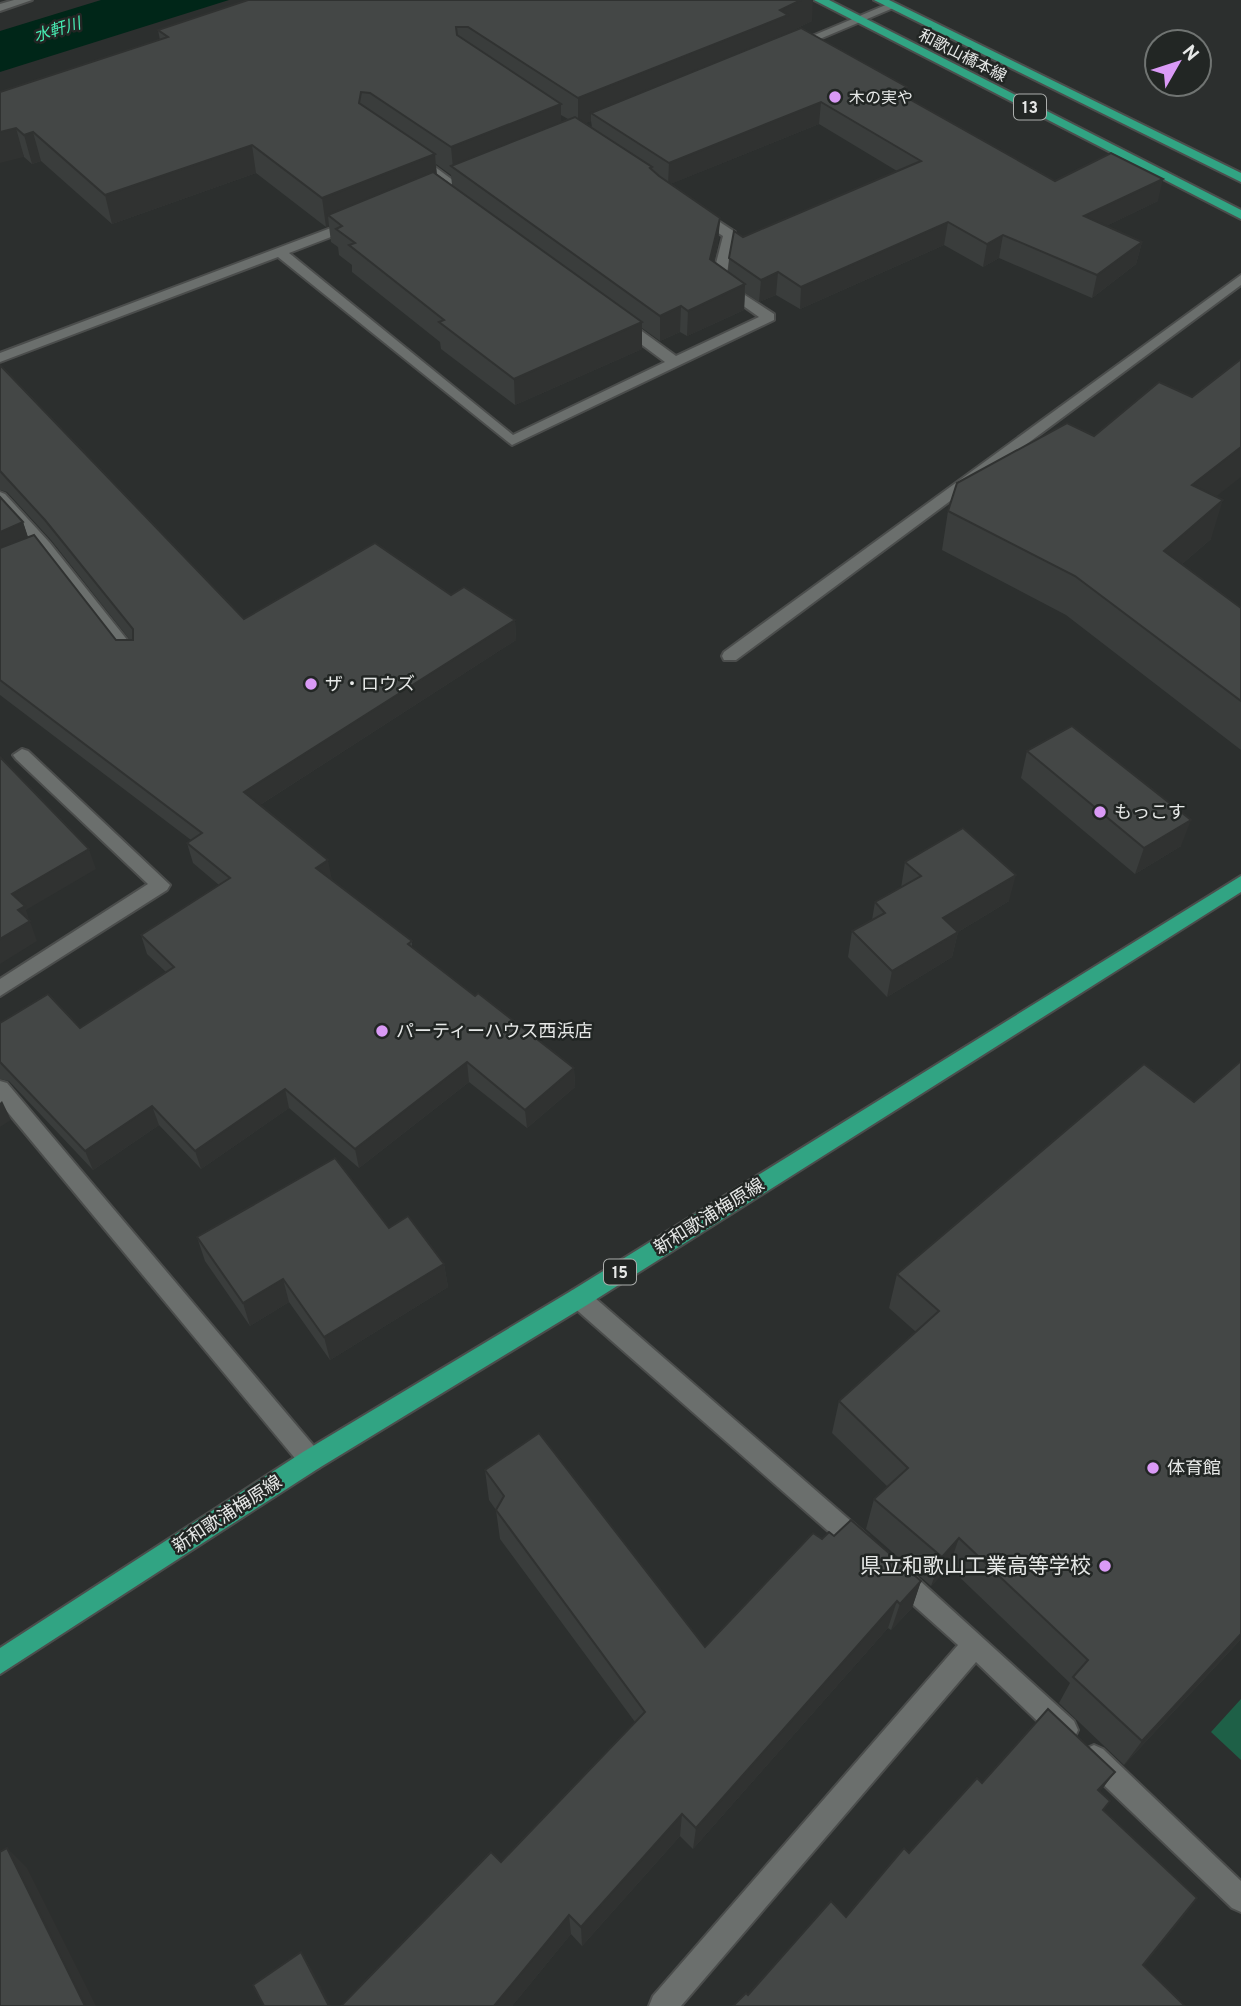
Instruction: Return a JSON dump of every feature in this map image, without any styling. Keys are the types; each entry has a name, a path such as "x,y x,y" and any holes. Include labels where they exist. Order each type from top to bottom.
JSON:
{"main road":[{"name":"和歌山橋本線","path":"820,0 1241,215"},
{"name":"和歌山橋本線","path":"886,3 1241,178"},
{"name":"新和歌浦梅原線","path":"0,1662 311,1460 579,1298 1241,883"}],"street":[{"path":"0,8 26,0"},
{"path":"781,51 858,20 886,3"},
{"path":"400,148 455,187"},
{"path":"281,253 512,441 769,317 718,283 730,234 686,206"},
{"path":"0,358 366,219"},
{"path":"730,656 1241,279"},
{"path":"607,313 675,362"},
{"path":"0,497 38,548 130,655"},
{"path":"0,989 161,885 22,755"},
{"path":"0,1090 311,1460"},
{"path":"579,1298 975,1644 1241,1899"},
{"path":"663,2006 975,1644"}],"shaded area":[{"path":"1241,1699 1241,1760 1211,1732"}],"water":[{"name":"水軒川","path":"101,0 229,0 0,72 0,31"}],"building":[{"path":"248,0 801,0 780,10 788,15 578,98 468,27 456,27 457,35 561,104 451,147 370,93 361,92 359,103 435,154 322,198 252,145 105,195 33,132 24,135 16,128 0,132 0,92 168,37 158,30"},
{"path":"801,28 907,87 897,92 1055,181 1111,153 1163,179 1084,216 1142,242 1097,275 1003,235 987,244 948,222 801,287 778,272 761,280 729,258 734,231 743,237 921,161 821,102 669,163 591,113"},
{"path":"575,117 652,167 650,168 659,176 720,218 710,259 745,284 688,311 681,306 660,316 451,166"},
{"path":"433,172 642,322 514,379 439,322 444,320 349,245 355,243 336,229 342,226 328,215"},
{"path":"1241,359 1241,447 1192,485 1223,500 1164,551 1241,608 1241,701 1075,576 948,511 957,483 1067,423 1094,436 1159,382 1192,397"},
{"path":"0,365 244,619 375,543 451,595 464,587 515,620 244,792 328,860 316,868 412,941 408,944 475,996 478,993 574,1068 525,1110 467,1062 355,1149 285,1089 195,1151 152,1106 85,1151 0,1062 0,1023 48,994 80,1028 174,967 141,935 230,878 187,843 202,833 0,680 0,548 34,535 116,640 133,640 133,629 45,520 0,471"},
{"path":"0,497 23,522 0,532"},
{"path":"1072,726 1191,820 1144,848 1027,751"},
{"path":"0,757 89,849 12,894 25,906 18,910 30,921 0,939"},
{"path":"963,828 1016,875 943,918 958,932 892,971 852,931 885,913 875,902 921,876 905,862"},
{"name":"県立和歌山工業高等学校","path":"1241,1061 1241,1634 1142,1741 1073,1677 1088,1660 959,1538 942,1557 874,1499 908,1468 839,1401 939,1311 897,1274 1144,1064 1194,1102"},
{"path":"335,1158 389,1228 408,1216 444,1264 324,1337 283,1279 243,1303 197,1237"},
{"path":"539,1433 705,1647 813,1533 822,1539 829,1532 834,1536 851,1520 921,1581 900,1604 897,1601 696,1828 682,1814 581,1927 569,1915 494,2006 341,2006 491,1852 501,1862 645,1712 496,1510 504,1496 485,1470"},
{"path":"1048,1709 1115,1772 1098,1790 1110,1801 1103,1810 1197,1898 1143,1965 1185,2006 733,2006 746,1993 748,1995 831,1901 846,1917 904,1848 909,1853 977,1778 982,1783"},
{"path":"7,1848 85,2006 0,2006 0,1852"},
{"path":"301,1952 329,2006 264,2006 253,1985"}],"place":[{"name":"木の実や","path":"835,97"},
{"name":"ザ・ロウズ","path":"311,684"},
{"name":"もっこす","path":"1100,812"},
{"name":"パーティーハウス西浜店","path":"382,1031"},
{"name":"体育館","path":"1153,1468"},
{"name":"県立和歌山工業高等学校","path":"1105,1566"}]}
